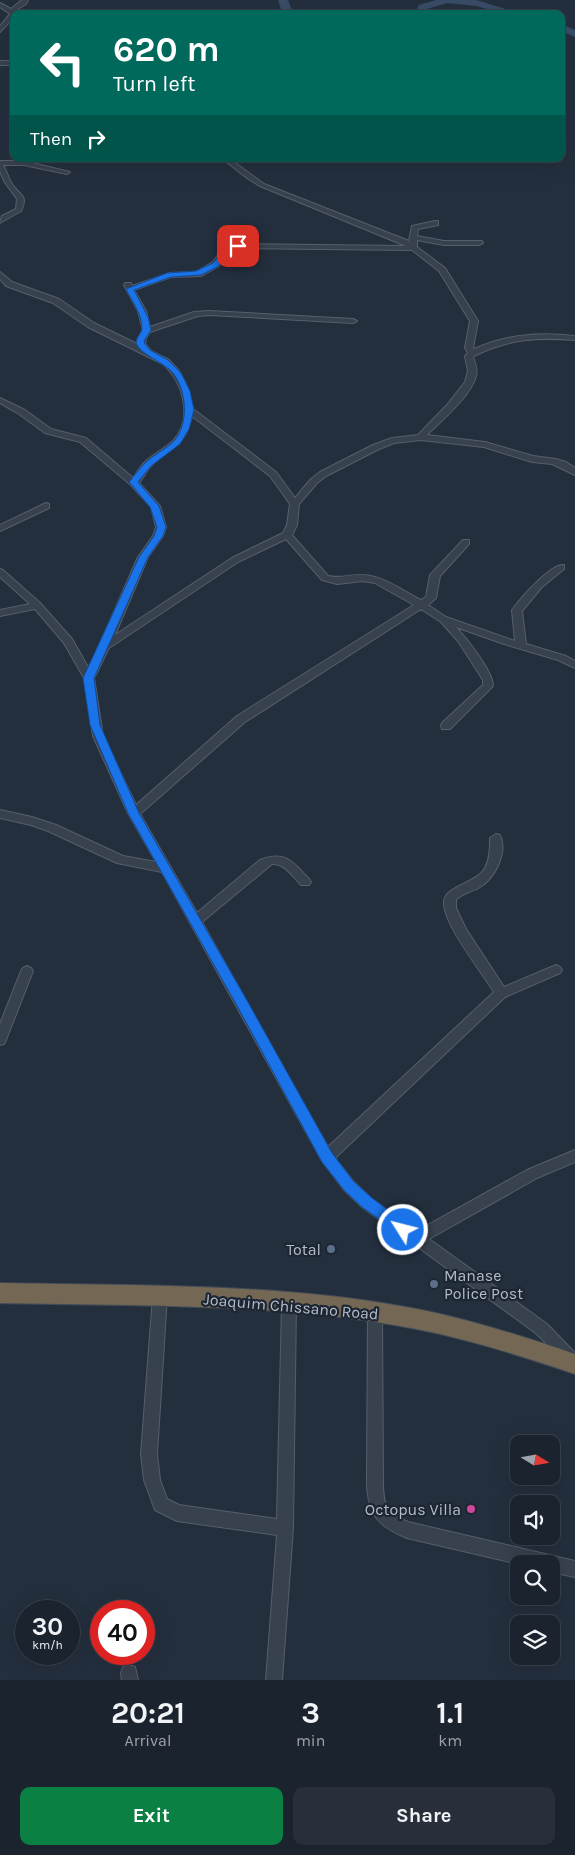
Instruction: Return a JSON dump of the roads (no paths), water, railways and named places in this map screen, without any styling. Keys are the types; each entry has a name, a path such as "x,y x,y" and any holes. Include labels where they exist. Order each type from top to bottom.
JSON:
{"highway":[{"name":"Joaquim Chissano Road","path":"0,1293 160,1296 289,1303 375,1312 431,1322 495,1337 575,1363"}],"street":[{"path":"13,10 24,3 25,0"},
{"path":"0,30 10,18"},
{"path":"230,162 262,185 399,238 442,270 474,321 470,348 473,353"},
{"path":"0,221 19,210 21,199 18,192 8,185 0,164 24,163 67,172"},
{"path":"413,248 415,228 435,222"},
{"path":"413,237 444,243 479,242"},
{"path":"147,330 142,312 129,287 170,275 203,272 216,264 226,250 234,246 386,250 413,248"},
{"path":"0,274 10,284 56,301 92,325 166,362 178,374 186,391 190,410 185,429 177,442 148,464 134,482"},
{"path":"147,352 140,341 147,330 206,313 353,321"},
{"path":"421,437 468,384 472,374 469,356 473,353 490,345 522,335 554,335 575,338"},
{"path":"0,400 22,412 48,431 83,440 134,482 155,506 161,527 158,536 143,557 89,678"},
{"path":"190,410 264,466 295,504"},
{"path":"104,646 235,560 286,535 292,525 295,504 314,481 340,465 392,441 421,437 499,448 532,459 563,464 575,472"},
{"path":"0,528 46,506"},
{"path":"286,535 303,551 325,578 330,580 369,578 378,580 444,620 562,658 575,665"},
{"path":"134,813 241,719 431,598 435,574 466,542"},
{"path":"521,646 517,610 539,585 561,568"},
{"path":"0,572 37,605 68,641 89,678 98,736 134,813 327,1157 349,1186 367,1203 520,1312 542,1329 575,1363"},
{"path":"0,613 37,605"},
{"path":"444,620 470,652 488,680 488,686 446,726"},
{"path":"0,814 32,821 52,828 120,860 164,868"},
{"path":"496,838 497,854 495,864 489,874 474,886 454,894 450,898 450,905 464,937 501,993"},
{"path":"195,921 264,863 272,859 286,862 305,882"},
{"path":"327,1157 501,993 556,970"},
{"path":"0,1040 27,971"},
{"path":"415,1238 532,1174 575,1156"},
{"path":"160,1296 149,1454 152,1480 161,1504 177,1513 285,1528"},
{"path":"274,1680 285,1528 289,1303"},
{"path":"375,1312 374,1472 375,1496 379,1512 391,1524 407,1530 513,1555"},
{"path":"560,1566 575,1569"}],"waterway":[{"path":"283,0 286,10"},
{"path":"421,10 423,7 447,0 476,3 503,10"},
{"path":"565,29 575,34"}],"place":[{"name":"Total","path":"331,1249"},
{"name":"Manase Police Post","path":"434,1284"},
{"name":"Octopus Villa","path":"471,1509"}]}
